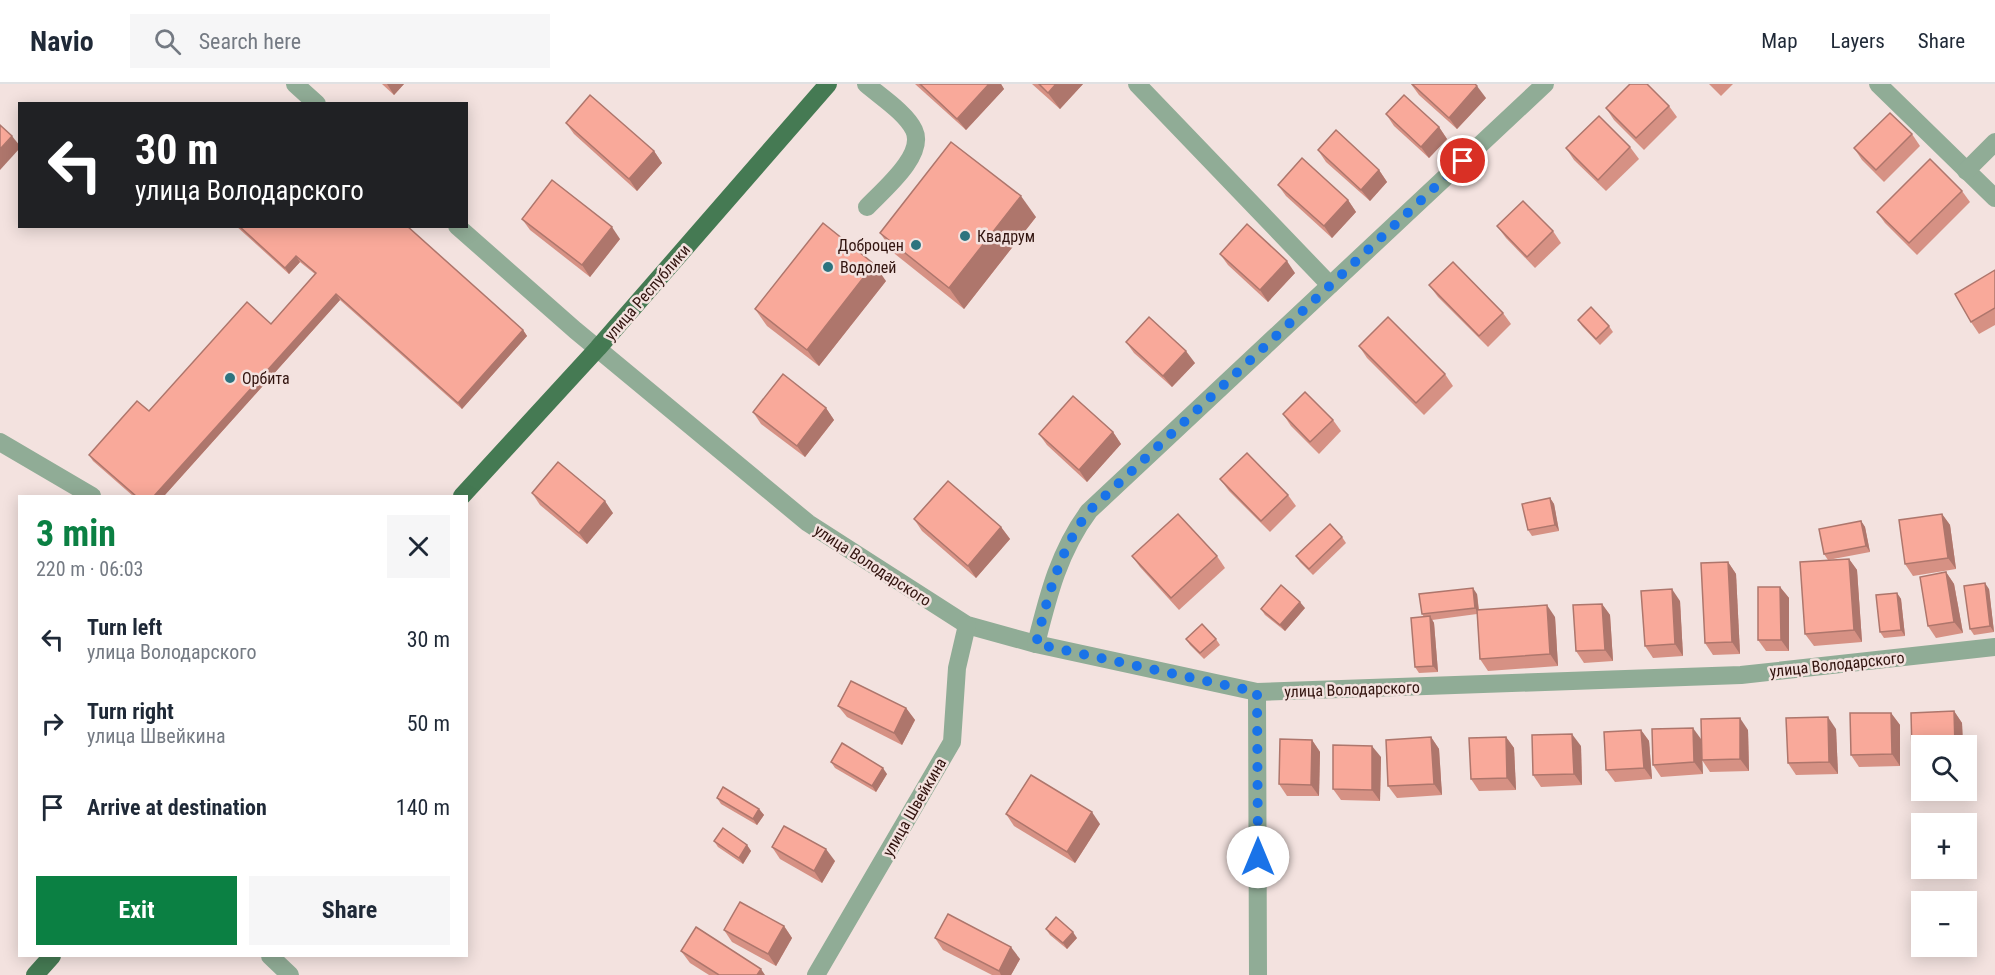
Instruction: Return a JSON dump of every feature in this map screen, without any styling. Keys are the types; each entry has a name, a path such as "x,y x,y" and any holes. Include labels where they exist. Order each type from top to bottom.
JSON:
{"main road":[{"name":"улица Республики","path":"463,495 598,348 828,84"},
{"path":"35,975 51,957"}],"street":[{"path":"295,84 315,102"},
{"path":"866,84 914,129 916,140 915,152 909,162 867,207"},
{"path":"1137,84 1330,285"},
{"path":"1036,644 1056,569 1075,530 1089,511 1545,84"},
{"path":"1878,84 1995,198"},
{"path":"1966,171 1995,142"},
{"name":"улица Володарского","path":"460,228 598,348 808,523 967,625 1036,644 1257,692 1742,675 1995,647"},
{"path":"0,442 90,495"},
{"name":"улица Швейкина","path":"816,975 952,742 957,668 967,625"},
{"path":"1257,692 1258,975"},
{"path":"271,957 290,975"}],"building":[{"path":"920,84 989,84 957,119"},
{"path":"1039,84 1056,84 1048,93"},
{"path":"1412,84 1475,84 1477,86 1449,118"},
{"path":"1630,84 1647,84 1669,106 1636,138 1606,108"},
{"path":"590,95 654,151 629,179 566,123"},
{"path":"1404,95 1439,127 1421,147 1386,114"},
{"path":"1890,113 1912,134 1876,170 1854,148"},
{"path":"1599,116 1630,147 1598,180 1566,148"},
{"path":"0,125 12,136 0,149"},
{"path":"1336,130 1379,170 1361,190 1318,150"},
{"name":"Квадрум","path":"951,142 1021,196 949,288 880,233"},
{"path":"1302,158 1348,200 1324,226 1278,185"},
{"path":"1930,159 1962,191 1909,243 1877,212"},
{"path":"552,180 612,227 582,265 522,219"},
{"path":"1523,201 1553,231 1527,257 1497,226"},
{"path":"823,223 874,264 807,350 755,309"},
{"path":"1247,224 1287,261 1260,290 1220,254"},
{"name":"Орбита","path":"241,228 409,228 523,330 458,403 336,294 155,495 135,495 89,455 137,401 149,411 247,302 271,324 316,273 296,256 285,268"},
{"path":"1453,262 1503,313 1479,336 1429,285"},
{"path":"1995,270 1995,308 1971,322 1955,294"},
{"path":"1591,307 1609,326 1596,339 1578,320"},
{"path":"1149,317 1186,351 1163,376 1126,342"},
{"path":"1388,317 1445,374 1416,403 1359,346"},
{"path":"783,374 826,408 797,446 753,412"},
{"path":"1305,392 1333,420 1310,442 1283,414"},
{"path":"1073,396 1113,432 1079,470 1039,434"},
{"path":"1247,453 1288,495 1261,521 1220,479"},
{"path":"558,462 605,501 579,533 532,493"},
{"path":"948,481 1001,527 968,566 914,519"},
{"path":"1550,498 1555,525 1528,530 1522,504"},
{"path":"1178,514 1217,556 1171,598 1132,556"},
{"path":"1942,514 1948,558 1905,564 1899,520"},
{"path":"1861,521 1866,546 1824,554 1819,529"},
{"path":"1330,524 1342,537 1309,569 1296,556"},
{"path":"1849,559 1854,630 1805,634 1800,562"},
{"path":"1728,562 1732,642 1705,643 1701,563"},
{"path":"1946,572 1954,622 1928,626 1920,577"},
{"path":"1985,583 1990,626 1970,629 1964,586"},
{"path":"1281,585 1300,602 1280,625 1261,609"},
{"path":"1758,587 1780,587 1781,640 1758,640"},
{"path":"1473,588 1475,608 1422,614 1419,594"},
{"path":"1672,589 1675,644 1645,646 1641,591"},
{"path":"1897,593 1901,630 1880,632 1876,595"},
{"path":"1602,604 1605,650 1576,651 1573,605"},
{"path":"1547,605 1550,654 1480,659 1477,610"},
{"path":"1430,616 1433,666 1415,667 1411,618"},
{"path":"1202,624 1216,639 1200,653 1186,639"},
{"path":"851,681 906,708 894,733 838,706"},
{"path":"1954,711 1955,735 1912,735 1911,713"},
{"path":"1850,713 1891,713 1892,754 1851,755"},
{"path":"1828,717 1829,762 1788,763 1786,718"},
{"path":"1740,718 1740,759 1702,760 1701,719"},
{"path":"1693,728 1694,762 1653,765 1652,729"},
{"path":"1641,730 1644,768 1606,770 1604,732"},
{"path":"1572,734 1574,774 1533,775 1532,735"},
{"path":"1431,737 1434,784 1388,786 1386,740"},
{"path":"1506,737 1507,778 1471,779 1469,738"},
{"path":"1280,739 1312,740 1311,785 1279,784"},
{"path":"842,743 883,768 872,786 831,762"},
{"path":"1333,745 1372,746 1372,790 1333,789"},
{"path":"1031,775 1092,812 1067,852 1006,814"},
{"path":"723,787 759,809 753,819 717,798"},
{"path":"784,826 826,849 814,871 772,847"},
{"path":"723,828 747,845 739,858 714,841"},
{"path":"740,902 784,926 768,954 724,930"},
{"path":"948,914 1011,947 999,971 935,938"},
{"path":"1056,917 1073,932 1063,943 1046,929"},
{"path":"696,927 761,969 757,975 719,975 681,951"}],"place":[{"name":"Квадрум","path":"965,236"},
{"name":"Доброцен","path":"916,245"},
{"name":"Водолей","path":"828,267"},
{"name":"Орбита","path":"230,378"}],"route":[{"path":"1258,857 1257,692 1036,644 1049,592 1066,546 1089,511 1463,161"}]}
